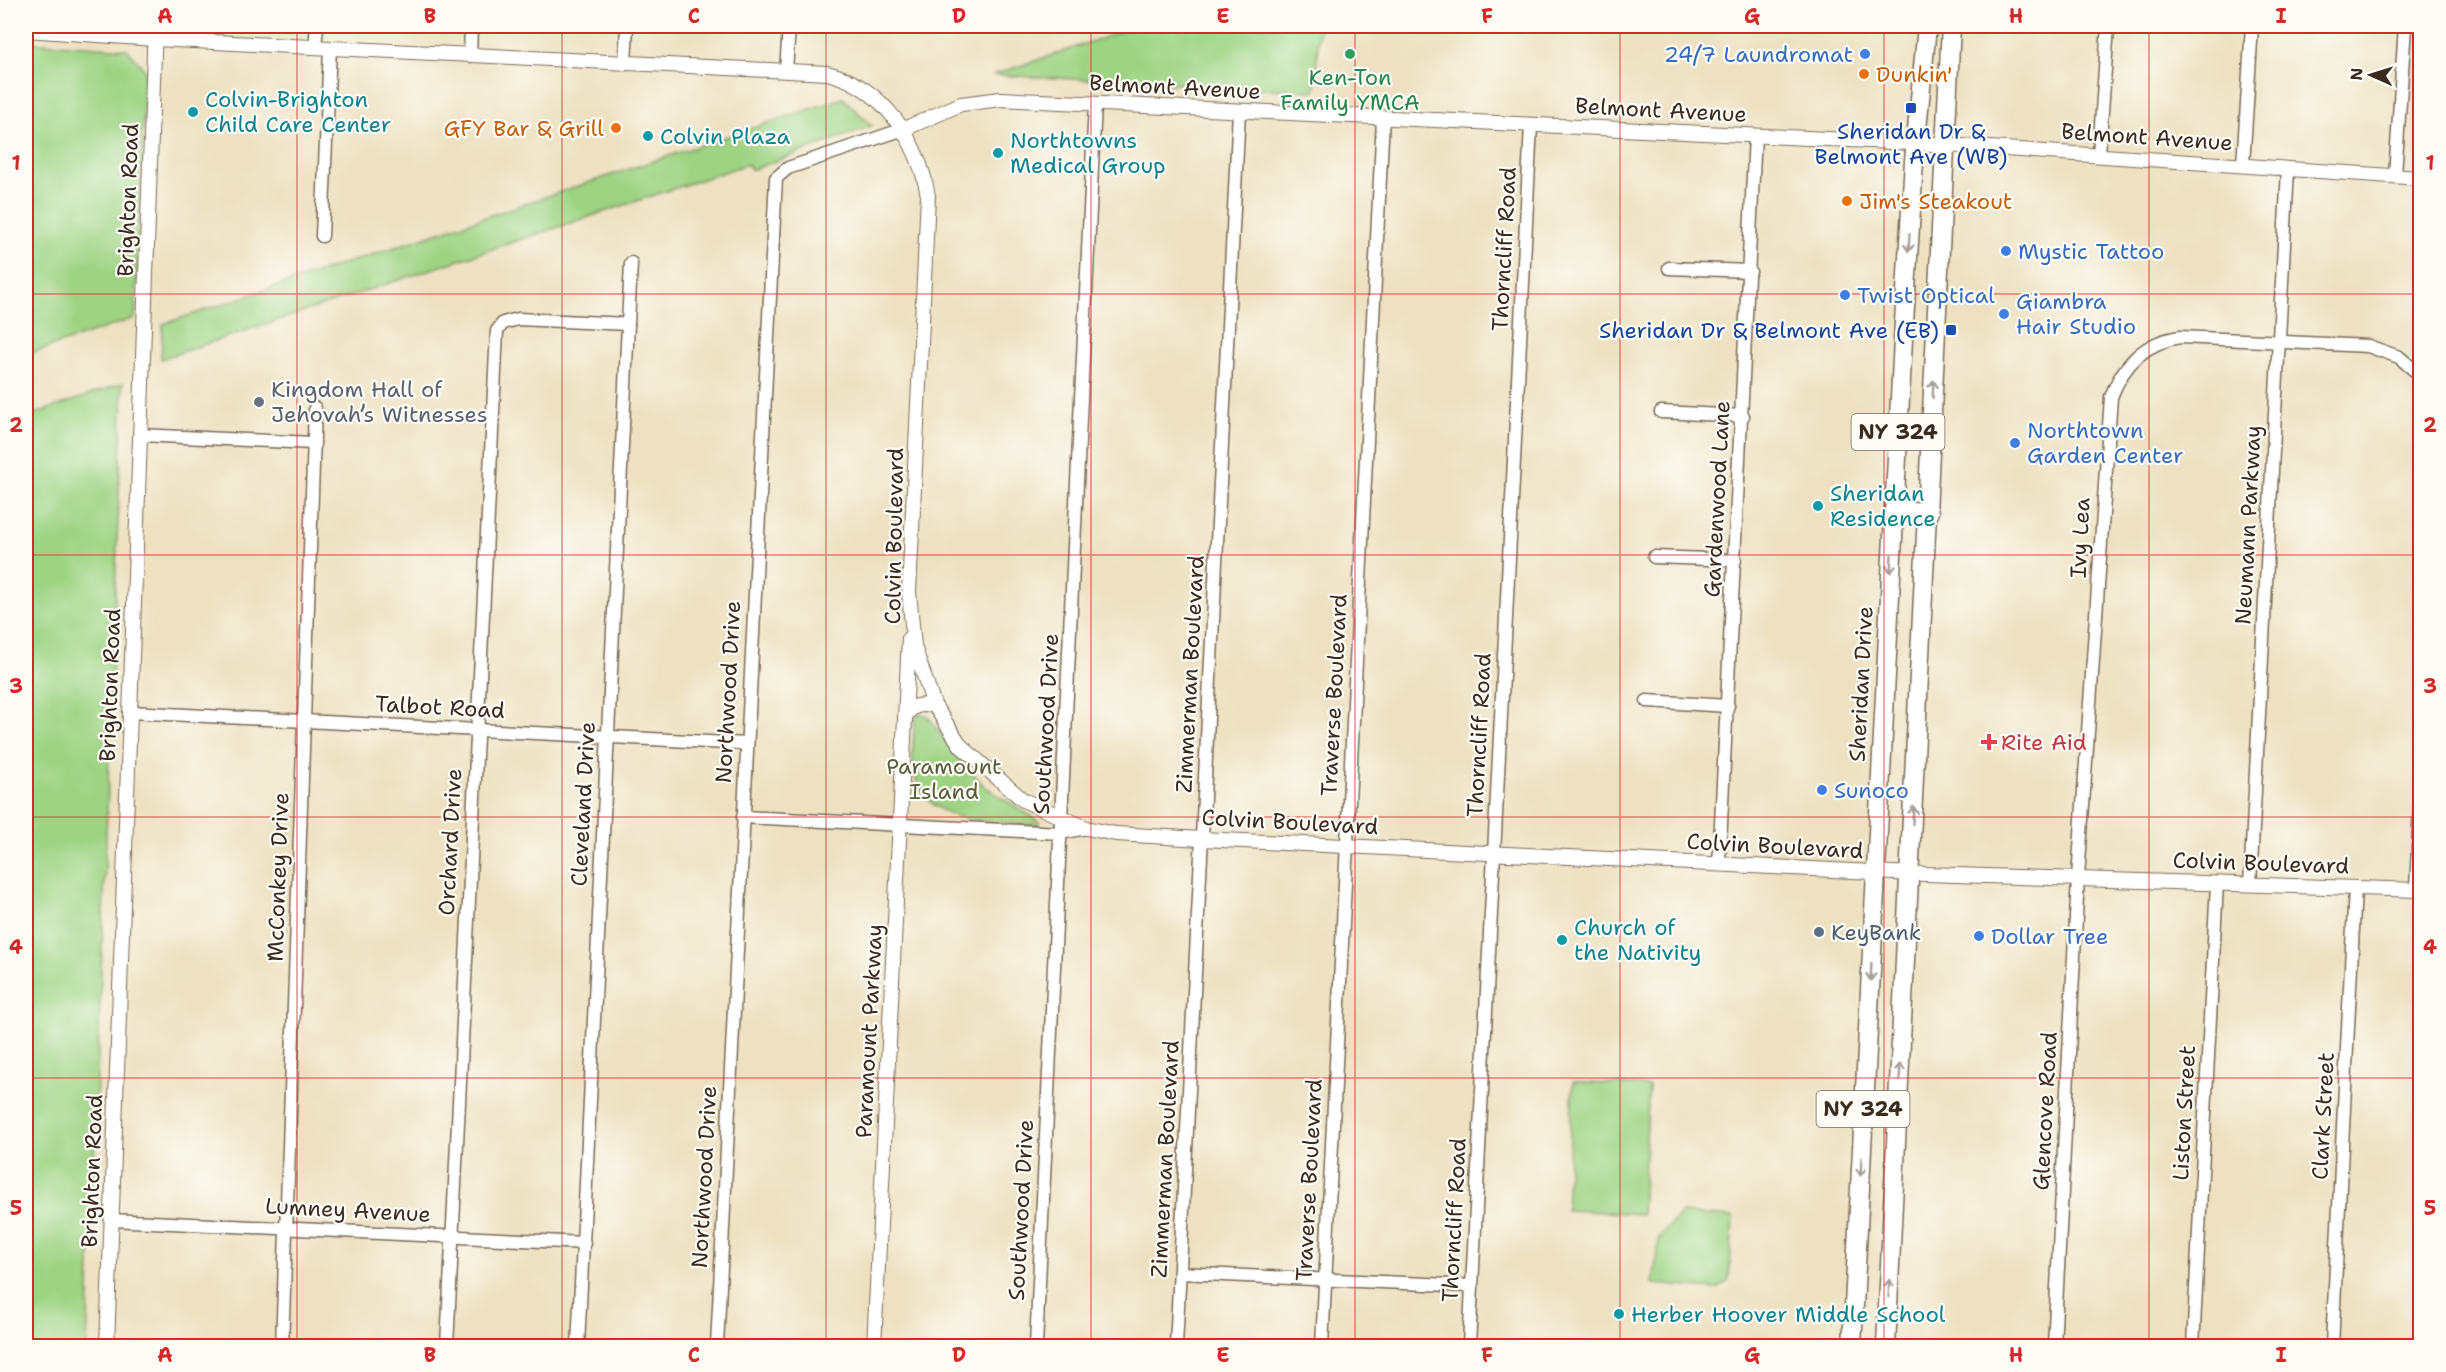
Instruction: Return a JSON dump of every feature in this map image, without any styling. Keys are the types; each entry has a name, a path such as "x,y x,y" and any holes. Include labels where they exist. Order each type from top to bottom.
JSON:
{"main road":[{"name":"Sheridan Drive","path":"1852,1347 1894,510 1917,143 1927,26"},
{"name":"NY 324","path":"1886,1347 1929,512 1951,26"},
{"path":"1894,510 1929,512"}],"street":[{"path":"317,26 322,48 322,236"},
{"path":"470,56 471,26"},
{"path":"625,64 627,26"},
{"path":"786,71 789,26"},
{"path":"2099,154 2108,26"},
{"path":"2243,165 2252,26"},
{"path":"2395,176 2405,26"},
{"name":"Colvin Boulevard","path":"26,30 155,32 322,48 827,73 850,80 869,93 904,129 922,168 929,212 910,616 914,646 934,705 961,746 1023,800 1062,826 1116,834 1202,839 1875,872 2418,890"},
{"name":"Brighton Road","path":"107,1347 155,32"},
{"name":"Belmont Avenue","path":"904,129 936,114 973,101 1001,99 1917,143 2421,178"},
{"name":"Southwood Drive","path":"1036,1347 1095,104"},
{"name":"Zimmerman Boulevard","path":"1176,1347 1239,111"},
{"name":"Traverse Boulevard","path":"1322,1347 1383,117"},
{"name":"Thorncliff Road","path":"1469,1347 1531,125"},
{"name":"Northwood Drive","path":"717,1347 776,178 788,168 904,129"},
{"name":"Gardenwood Lane","path":"1719,864 1743,416 1755,135"},
{"name":"Neumann Parkway","path":"2250,884 2288,169"},
{"name":"Cleveland Drive","path":"578,1347 631,263"},
{"path":"1669,268 1750,271"},
{"name":"Orchard Drive","path":"447,1347 496,340 499,327 509,320 628,324"},
{"name":"Ivy Lea","path":"2078,878 2111,397 2124,371 2155,343 2180,337 2368,346 2399,357 2421,375"},
{"name":"McConkey Drive","path":"282,1347 315,408"},
{"path":"1661,412 1743,416"},
{"path":"140,435 314,443"},
{"path":"1654,557 1735,560"},
{"name":"Paramount Parkway","path":"874,1347 910,616"},
{"path":"1647,701 1728,706"},
{"path":"905,717 909,709 918,705 934,705"},
{"name":"Talbot Road","path":"130,712 747,744"},
{"path":"2418,890 2421,805"},
{"path":"743,817 900,825 1062,826"},
{"name":"Glencove Road","path":"2054,1347 2078,878"},
{"name":"Liston Street","path":"2193,1347 2217,883"},
{"name":"Clark Street","path":"2332,1347 2355,888"},
{"name":"Lumney Avenue","path":"111,1220 584,1243"},
{"path":"1180,1273 1472,1286"}],"green space":[{"path":"1138,26 1319,26 1315,91 993,75"},
{"path":"26,42 127,49 145,70 135,318 26,355"},
{"path":"843,98 872,126 751,170 748,164 161,359 163,324"},
{"path":"123,383 87,1346 26,1346 26,417"},
{"name":"Paramount Island","path":"919,714 927,715 956,756 985,787 1040,822 1039,825 979,821 959,817 942,810 927,799 917,783 913,761 915,719"},
{"path":"1573,1082 1649,1086 1642,1214 1566,1210"},
{"path":"1681,1213 1733,1217 1729,1281 1717,1289 1653,1284 1659,1238"}],"place":[{"name":"Ken-Ton Family YMCA","path":"1350,54"},
{"name":"24/7 Laundromat","path":"1865,54"},
{"name":"Dunkin'","path":"1864,74"},
{"name":"Sheridan Dr & Belmont Ave (WB)","path":"1911,108"},
{"name":"Colvin-Brighton Child Care Center","path":"193,112"},
{"name":"GFY Bar & Grill","path":"616,128"},
{"name":"Colvin Plaza","path":"648,136"},
{"name":"Northtowns Medical Group","path":"998,153"},
{"name":"Jim's Steakout","path":"1847,201"},
{"name":"Mystic Tattoo","path":"2006,251"},
{"name":"Twist Optical","path":"1845,295"},
{"name":"Giambra Hair Studio","path":"2004,314"},
{"name":"Sheridan Dr & Belmont Ave (EB)","path":"1951,330"},
{"name":"Kingdom Hall of Jehovah’s Witnesses","path":"259,402"},
{"name":"Northtown Garden Center","path":"2015,443"},
{"name":"Sheridan Residence","path":"1818,506"},
{"name":"Rite Aid","path":"1989,742"},
{"name":"Sunoco","path":"1822,790"},
{"name":"KeyBank","path":"1819,932"},
{"name":"Dollar Tree","path":"1979,936"},
{"name":"Church of the Nativity","path":"1562,940"},
{"name":"Herber Hoover Middle School","path":"1619,1314"}]}
